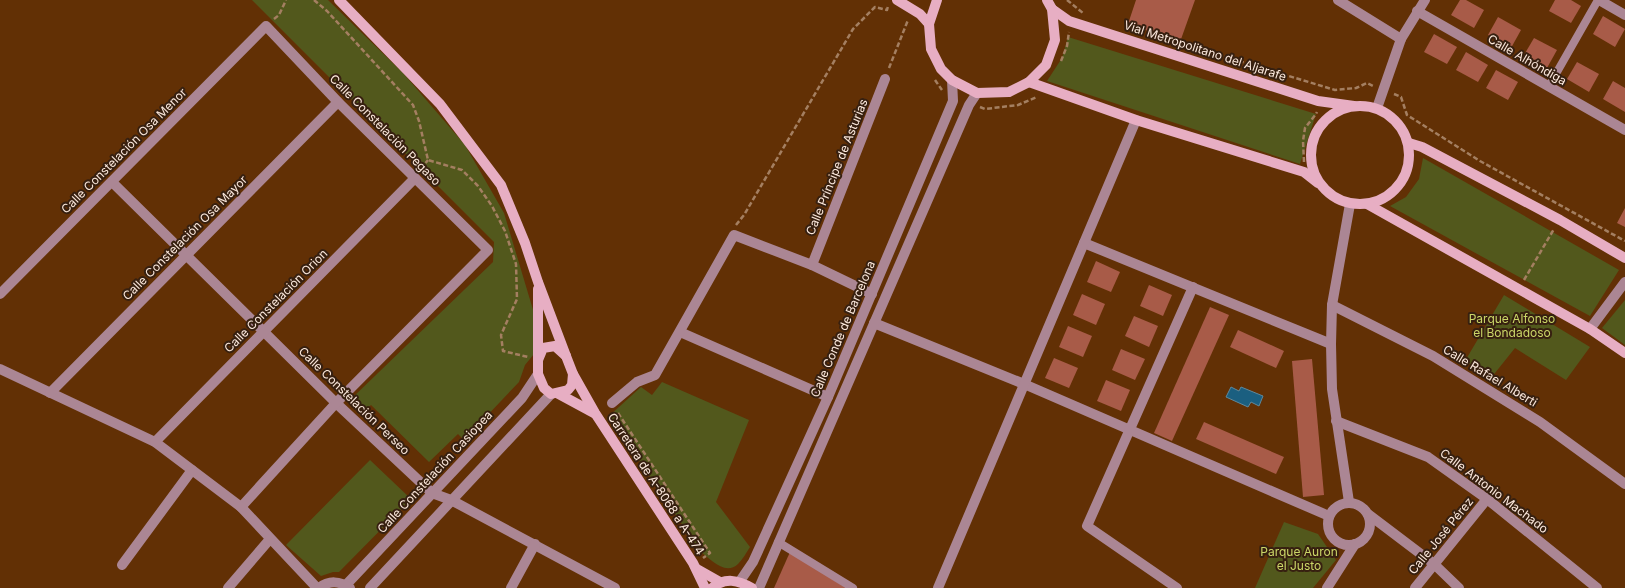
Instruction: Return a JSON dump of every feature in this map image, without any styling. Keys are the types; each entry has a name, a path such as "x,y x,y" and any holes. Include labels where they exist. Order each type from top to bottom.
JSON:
{"main road":[{"path":"339,0 440,104 501,186 525,243 573,374 572,385 568,390 554,393 544,388 538,374 536,359 538,282"},
{"path":"897,0 920,14 929,24"},
{"path":"937,0 929,24 931,49 941,69 952,80 977,93 1009,92 1029,82 1046,65 1055,40 1052,10 1047,0"},
{"name":"Vial Metropolitano del Aljarafe","path":"1052,10 1070,20 1318,101 1377,108"},
{"path":"1029,82 1136,120 1304,172 1334,197 1350,204 1367,204 1382,200 1396,190 1404,179 1409,162 1409,143 1402,127 1377,108"},
{"name":"Vial Metropolitano del Aljarafe","path":"1320,186 1312,168 1310,151 1314,136 1324,121 1338,111 1354,106"},
{"path":"1409,143 1422,147 1560,220 1625,258"},
{"path":"1367,204 1590,329 1625,353"},
{"path":"536,359 544,348 555,346 566,356"},
{"name":"Carretera de A-8068 a A-474","path":"573,374 595,413 695,566 705,588"},
{"name":"Carretera de A-8068 a A-474","path":"554,393 595,413"},
{"path":"695,566 716,585 730,580 740,581 752,588"}],"street":[{"path":"1338,0 1401,39"},
{"path":"1377,108 1401,39 1425,0"},
{"path":"1549,86 1598,0 1625,15"},
{"name":"Calle Alhóndiga","path":"1417,11 1625,130"},
{"name":"Calle Constelación Pegaso","path":"266,26 338,102 488,250 336,403"},
{"name":"Calle Constelación Osa Menor","path":"0,294 266,26"},
{"name":"Calle Príncipe de Asturias","path":"812,265 885,79"},
{"name":"Calle Conde de Barcelona","path":"740,581 753,562 828,397 872,294 953,101 952,80"},
{"name":"Calle Conde de Barcelona","path":"759,588 969,105 977,93"},
{"name":"Calle Constelación Osa Mayor","path":"50,392 338,102"},
{"path":"938,588 1136,120"},
{"name":"Calle Constelación Orion","path":"155,442 415,178"},
{"name":"Calle Constelación Perseo","path":"112,182 336,403 432,493 451,500 536,544 615,588"},
{"path":"1349,502 1332,390 1331,344 1332,305 1350,204"},
{"path":"612,403 637,382 655,375 733,233 812,265 872,294"},
{"path":"1084,243 1331,344"},
{"path":"1590,329 1625,282"},
{"path":"1177,588 1087,526 1193,287"},
{"name":"Calle Rafael Alberti","path":"1332,305 1450,366 1540,422 1624,481"},
{"path":"874,323 1024,384 1329,516"},
{"path":"680,332 828,397"},
{"path":"0,369 155,442 241,507 318,588 330,582 338,582 348,586"},
{"name":"Calle Constelación Casiopea","path":"348,586 432,493 522,398 538,374"},
{"path":"370,588 554,393"},
{"path":"241,507 336,403"},
{"name":"Calle Antonio Machado","path":"1336,422 1428,457 1487,499 1598,588"},
{"path":"122,565 192,470"},
{"name":"Calle José Pérez","path":"1414,588 1487,499"},
{"path":"1368,514 1369,532 1365,538 1355,544 1346,545 1339,543 1328,526 1329,516 1336,507 1342,503 1356,503 1434,564 1459,588"},
{"path":"228,588 270,539"},
{"path":"778,542 852,588"},
{"path":"512,588 536,544"},
{"path":"1326,588 1355,544"}],"path":[{"path":"266,26 279,15 286,0"},
{"path":"314,0 413,104 428,160 462,170 478,186 492,206 505,231 516,264 517,299 501,335 503,351 536,359"},
{"path":"733,233 854,29 875,7 886,10 891,0"},
{"path":"885,79 908,19"},
{"path":"1304,172 1303,141 1305,128 1316,114 1318,101 1325,87"},
{"path":"1518,289 1560,220 1569,210"},
{"path":"612,403 710,553 695,566"}],"green space":[{"path":"252,0 328,0 403,73 465,145 504,213 543,343 525,365 519,382 464,440 458,434 429,462 371,405 363,412 350,400 493,262 494,242"},
{"path":"1068,37 1316,114 1300,164 1047,81 1062,58"},
{"path":"1423,158 1619,270 1590,316 1390,206 1406,197 1419,179"},
{"name":"Parque Alfonso el Bondadoso","path":"1504,295 1590,347 1566,380 1515,348 1491,378 1465,361"},
{"path":"1625,300 1625,345 1602,328"},
{"path":"662,382 749,420 716,502 750,547 740,562 733,567 728,568 718,565 700,551 609,416 641,387 652,395"},
{"path":"370,460 411,499 339,572 321,576 286,545"},
{"name":"Parque Auron el Justo","path":"1284,522 1318,534 1336,560 1313,588 1255,588"}],"water":[{"path":"1231,387 1239,391 1241,387 1263,396 1259,406 1251,402 1248,407 1226,397"}],"building":[{"path":"1136,0 1195,0 1180,42 1128,24"},
{"path":"1460,0 1466,0 1484,10 1474,28 1451,15"},
{"path":"1555,0 1571,0 1581,6 1571,23 1549,11"},
{"path":"1603,16 1625,29 1615,47 1593,34"},
{"path":"1498,17 1521,30 1511,48 1488,35"},
{"path":"1434,34 1457,47 1447,64 1424,52"},
{"path":"1534,38 1557,50 1547,68 1524,55"},
{"path":"1466,52 1488,65 1478,82 1456,70"},
{"path":"1577,62 1599,74 1589,92 1567,79"},
{"path":"1496,70 1518,82 1508,100 1486,88"},
{"path":"1613,81 1625,88 1625,112 1603,99"},
{"path":"1625,208 1625,227 1617,223"},
{"path":"1096,261 1120,272 1111,292 1087,282"},
{"path":"1149,285 1172,295 1163,316 1140,306"},
{"path":"1082,294 1105,304 1096,325 1073,315"},
{"path":"1210,307 1229,315 1172,441 1154,433"},
{"path":"1134,316 1158,326 1149,347 1125,336"},
{"path":"1068,326 1092,336 1083,357 1059,347"},
{"path":"1238,330 1284,351 1276,368 1230,347"},
{"path":"1121,349 1145,359 1135,380 1112,370"},
{"path":"1054,358 1078,368 1069,388 1045,378"},
{"path":"1312,359 1324,495 1303,497 1292,361"},
{"path":"1106,380 1130,390 1121,411 1097,401"},
{"path":"1204,422 1284,457 1276,474 1196,439"},
{"path":"790,552 846,588 774,588"}]}
